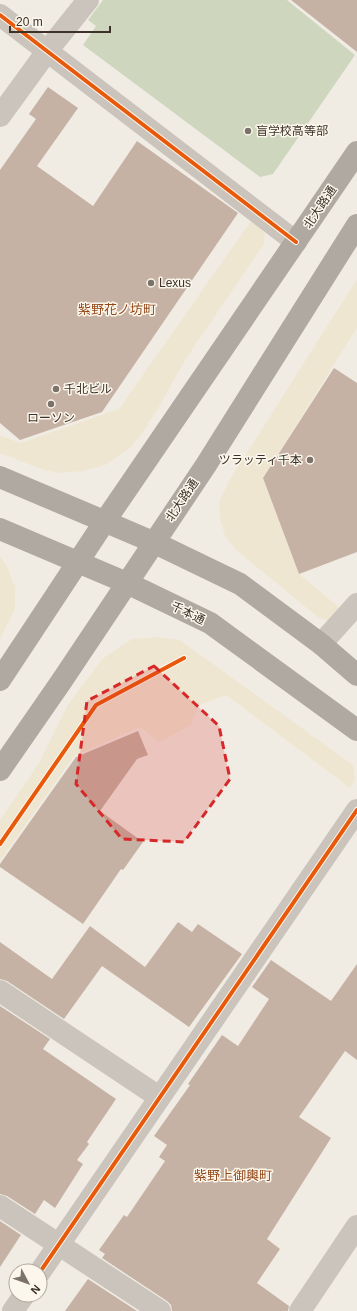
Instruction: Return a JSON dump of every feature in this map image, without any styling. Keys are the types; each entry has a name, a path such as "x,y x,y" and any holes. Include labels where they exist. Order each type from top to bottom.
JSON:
{"main road":[{"name":"北大路通","path":"0,680 105,520 357,152"},
{"name":"北大路通","path":"0,770 206,465 357,225"},
{"path":"0,477 105,520 240,584 321,644 357,675"},
{"name":"千本通","path":"0,530 127,583 210,623 357,730"}],"street":[{"path":"0,116 48,50 88,0"},
{"path":"0,14 296,242"},
{"path":"321,644 357,604"},
{"path":"46,1263 357,810"},
{"path":"0,991 159,1097"},
{"path":"0,1206 160,1311"},
{"path":"300,1311 357,1226"}],"highlighted area":[{"path":"154,666 219,726 230,779 184,842 122,839 76,784 87,701"}],"green space":[{"name":"盲学校高等部","path":"103,0 287,0 355,55 273,174 260,177 83,45 96,26 88,20"}],"shaded area":[{"path":"253,218 261,225 265,236 264,244 185,360 160,405 143,432 130,448 105,465 83,471 59,473 44,470 0,453 0,435 20,443 119,409"},
{"path":"357,279 357,328 263,478 299,574 341,609 335,616 327,620 319,618 236,550 225,536 220,518 219,502 229,481"},
{"path":"0,556 7,566 15,587 15,609 0,639"},
{"path":"159,637 180,640 353,765 355,779 350,788 226,695 198,706 191,725 159,742 140,727 74,756 0,861 0,820 39,763 67,706 102,659 132,639"}],"building":[{"path":"291,0 357,0 357,52"},
{"path":"48,87 78,108 37,166 93,206 137,141 238,213 102,412 20,440 0,423 0,170 36,119 29,114"},
{"name":"ツラッティ千本","path":"334,368 357,383 357,552 299,574 263,478"},
{"path":"138,731 148,755 137,759 100,811 143,842 123,870 121,869 83,924 0,867 0,864 76,757"},
{"path":"178,922 192,932 198,924 242,954 189,1027 102,966 64,1019 7,981 0,979 0,942 52,979 90,926 145,967"},
{"path":"271,960 331,1001 357,964 357,1060 345,1051 299,1117 331,1138 267,1239 280,1249 257,1283 289,1306 288,1311 172,1311 171,1305 167,1301 102,1258 105,1254 99,1250 124,1215 127,1217 165,1161 159,1157 167,1145 154,1136 190,1085 188,1084 222,1035 238,1046 269,999 252,987"},
{"path":"0,1006 50,1039 43,1049 116,1099 87,1142 89,1144 77,1160 83,1164 55,1208 44,1200 35,1214 7,1196 0,1194"},
{"path":"0,1221 21,1235 0,1267"},
{"path":"88,1279 137,1311 65,1311"}],"cycle path":[{"path":"0,15 296,242"},
{"path":"0,844 96,705 184,658"},
{"path":"46,1263 357,810"}],"place":[{"name":"盲学校高等部","path":"248,131"},
{"name":"Lexus","path":"151,283"},
{"name":"千北ビル","path":"56,389"},
{"name":"ローソン","path":"51,404"},
{"name":"ツラッティ千本","path":"310,460"}],"district":[{"name":"紫野花ノ坊町","path":"117,309"},
{"name":"紫野上御輿町","path":"233,1175"}]}
